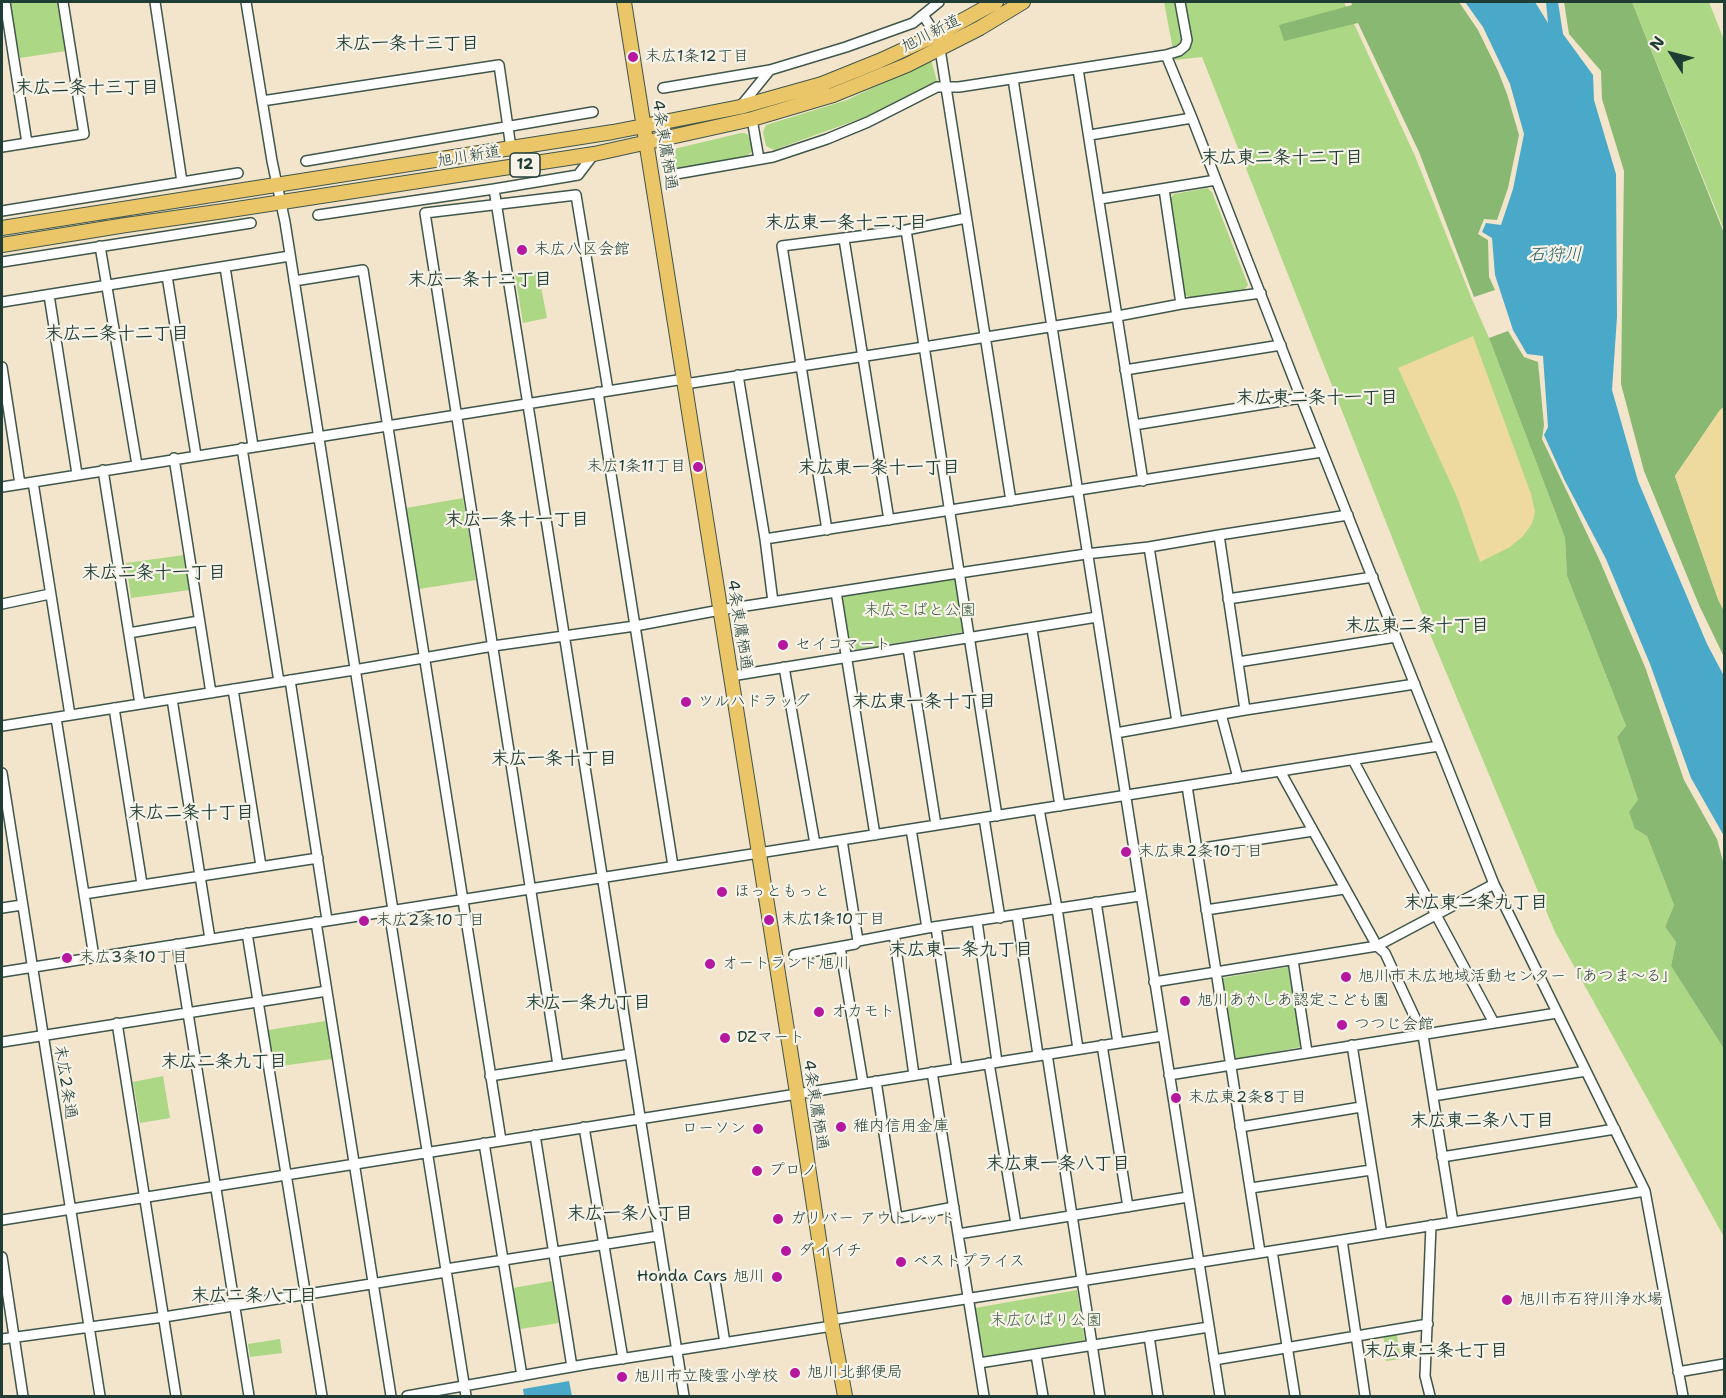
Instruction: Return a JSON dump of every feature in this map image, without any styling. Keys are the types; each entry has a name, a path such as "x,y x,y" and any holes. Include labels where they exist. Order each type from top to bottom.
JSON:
{"highway":[{"name":"4条東鷹栖通","path":"624,2 845,1396"},
{"name":"旭川新道","path":"2,228 644,127 740,107 822,84 879,62 936,35 996,2"},
{"name":"旭川新道","path":"2,245 647,144 752,119 833,95 940,49 1023,2"}],"street":[{"path":"5,2 27,143"},
{"path":"2,147 84,134 63,2"},
{"path":"155,2 186,181 192,198"},
{"path":"246,2 294,281 465,1392"},
{"path":"663,88 770,70 873,38 912,23 939,2"},
{"path":"676,174 773,157 827,139 868,122 937,87 959,87 1013,79 1179,51 1185,46 1187,40 1180,2"},
{"path":"923,15 936,35"},
{"path":"940,49 1011,501"},
{"path":"1166,55 1494,884 1645,1191 1683,1396"},
{"path":"262,101 500,64 512,148"},
{"path":"1078,69 1143,481"},
{"path":"740,107 770,70"},
{"path":"1013,79 1220,1396"},
{"path":"306,161 593,112"},
{"path":"1090,135 1192,118"},
{"path":"752,119 759,159"},
{"path":"318,215 578,175 594,154"},
{"path":"332,157 335,176"},
{"path":"2,211 238,173"},
{"path":"1100,199 1216,180"},
{"path":"494,189 684,1396"},
{"path":"1164,189 1181,304"},
{"path":"558,1065 425,213 576,195 635,626 673,866"},
{"path":"224,211 225,227"},
{"path":"827,530 782,246 906,230 966,218"},
{"path":"2,261 250,223"},
{"path":"906,230 997,816"},
{"path":"844,239 889,520"},
{"path":"100,246 137,465"},
{"path":"2,302 290,256"},
{"path":"225,267 254,446"},
{"path":"294,281 363,270 501,1140"},
{"path":"167,276 196,455"},
{"path":"2,487 603,391 801,366 1261,292"},
{"path":"49,295 77,474"},
{"path":"1125,370 1281,345"},
{"path":"2,367 20,484"},
{"path":"738,375 773,602"},
{"path":"1134,425 1301,398"},
{"path":"242,448 279,682"},
{"path":"765,539 1322,452"},
{"path":"174,458 211,693"},
{"path":"103,470 140,704"},
{"path":"33,482 70,715"},
{"path":"2,726 493,646 635,626 720,610 1086,554 1149,547 1348,515"},
{"path":"1219,535 1245,710"},
{"path":"1149,547 1177,722"},
{"path":"1228,599 1373,577"},
{"path":"836,592 875,835"},
{"path":"2,604 50,594"},
{"path":"731,676 1097,617"},
{"path":"129,633 199,621"},
{"path":"1032,629 1060,806"},
{"path":"1238,662 1396,637"},
{"path":"908,648 936,825"},
{"path":"784,667 815,844"},
{"path":"290,680 327,920"},
{"path":"1116,733 1245,710 1415,684"},
{"path":"233,689 261,866"},
{"path":"172,699 210,939"},
{"path":"114,708 142,884"},
{"path":"1221,714 1238,778"},
{"path":"56,718 94,957"},
{"path":"2,972 1439,746"},
{"path":"1353,760 1494,1023"},
{"path":"1280,771 1377,946 1385,953 1423,1035 1453,1222"},
{"name":"末広2条通","path":"2,773 100,1396"},
{"path":"1186,786 1260,1252"},
{"path":"1039,809 1057,908 1078,1049"},
{"path":"984,818 1000,918"},
{"path":"911,829 932,928 957,1068"},
{"path":"1197,849 1313,831"},
{"path":"842,840 858,941"},
{"path":"84,894 318,858"},
{"path":"1154,982 1377,946 1494,884"},
{"path":"1206,910 1344,888"},
{"path":"794,955 894,934 1140,896"},
{"path":"1096,902 1118,1043"},
{"path":"2,908 22,905"},
{"path":"1017,915 1071,1216 1100,1396"},
{"path":"976,921 1016,1224"},
{"path":"316,922 391,1396"},
{"path":"247,933 322,1396"},
{"path":"894,934 914,1075"},
{"path":"177,944 249,1396"},
{"path":"840,947 863,1083"},
{"path":"1293,960 1307,1052"},
{"path":"2,1042 327,991"},
{"path":"1169,1075 1557,1013"},
{"path":"117,1023 176,1396"},
{"path":"2,1220 1163,1036"},
{"path":"1102,1045 1128,1207"},
{"path":"1352,1045 1382,1233"},
{"path":"490,1076 630,1054"},
{"path":"1433,1096 1586,1071"},
{"path":"932,1072 984,1396"},
{"path":"876,1081 897,1218 954,1208"},
{"path":"1240,1127 1361,1107"},
{"path":"584,1127 623,1359"},
{"path":"1442,1157 1615,1129"},
{"path":"535,1135 572,1367"},
{"path":"484,1143 522,1376"},
{"path":"1251,1188 1371,1170"},
{"path":"407,1396 465,1392 522,1376 724,1343 968,1298 1645,1191"},
{"path":"958,1234 1188,1197"},
{"path":"1430,1396 1425,1376 1431,1225"},
{"path":"2,1339 306,1295 503,1260 658,1236"},
{"path":"1342,1240 1365,1396"},
{"path":"1272,1251 1294,1396"},
{"path":"2,1257 23,1396"},
{"path":"715,1280 724,1343"},
{"path":"1214,1360 1428,1324"},
{"path":"979,1363 1209,1327"},
{"path":"1149,1336 1158,1396"},
{"path":"1036,1354 1043,1396"},
{"path":"1678,1372 1725,1365"}],"green space":[{"path":"10,2 59,2 66,51 20,58"},
{"path":"1164,2 1344,2 1415,156 1489,338 1565,538 1567,576 1626,726 1617,737 1638,800 1635,829 1647,836 1674,905 1665,927 1676,942 1671,966 1724,1049 1724,1237 1555,932 1433,641 1202,57 1175,60"},
{"path":"1351,2 1459,2 1478,30 1507,94 1519,135 1508,188 1497,220 1484,219 1478,234 1488,240 1489,277 1495,290 1474,297 1419,152 1358,23 1284,41 1279,25 1352,5"},
{"path":"1564,2 1632,2 1724,233 1724,407 1675,476 1724,611 1724,657 1699,605 1644,471 1621,384 1624,171 1602,99 1601,71 1569,34"},
{"path":"1632,2 1709,2 1724,40 1724,230"},
{"path":"931,60 937,81 865,117 774,150 766,146 763,132 766,125 847,100"},
{"path":"741,133 748,135 751,143 752,151 747,156 675,169 669,166 668,157 674,149"},
{"path":"1207,188 1212,192 1248,285 1244,290 1191,298 1185,295 1171,198 1174,194"},
{"path":"538,271 547,318 523,323 515,275"},
{"path":"1508,331 1524,357 1538,362 1544,425 1542,439 1599,559 1645,667 1684,780 1717,839 1724,865 1724,1049 1671,966 1676,942 1665,927 1674,905 1647,836 1635,829 1629,812 1638,800 1617,737 1626,726 1567,576 1565,538 1489,338"},
{"path":"463,498 476,580 419,589 406,508"},
{"path":"184,555 190,590 131,598 126,563"},
{"name":"末広こばと公園","path":"955,577 963,632 849,651 840,596"},
{"path":"1288,967 1301,1047 1235,1059 1222,978"},
{"path":"326,1021 332,1059 274,1067 268,1030"},
{"path":"163,1076 170,1118 140,1123 133,1082"},
{"path":"552,1281 559,1323 520,1329 513,1288"},
{"name":"末広ひばり公園","path":"1077,1290 1085,1340 984,1357 975,1308"},
{"path":"1396,1330 1401,1359 1386,1361 1383,1332"},
{"path":"280,1339 282,1353 250,1357 248,1344"}],"sand":[{"path":"1473,336 1531,494 1535,512 1532,524 1523,536 1510,547 1480,562 1457,497 1398,368"},
{"path":"1724,407 1724,611 1675,476"}],"water":[{"name":"石狩川","path":"1465,2 1535,2 1548,23 1546,2 1558,2 1563,34 1593,75 1594,100 1616,174 1617,317 1612,390 1638,481 1707,644 1724,676 1724,836 1691,778 1650,664 1606,559 1544,435 1548,427 1543,356 1527,354 1513,330 1495,275 1492,238 1482,232 1486,223 1501,225 1513,189 1524,134 1510,84 1483,27"},
{"path":"569,1381 572,1396 524,1396 523,1389"}],"place":[{"name":"末広1条12丁目","path":"633,57"},
{"name":"末広八区会館","path":"522,250"},
{"name":"末広1条11丁目","path":"698,467"},
{"name":"セイコマート","path":"783,645"},
{"name":"ツルハドラッグ","path":"686,702"},
{"name":"末広東2条10丁目","path":"1126,852"},
{"name":"ほっともっと","path":"722,892"},
{"name":"末広1条10丁目","path":"769,920"},
{"name":"末広2条10丁目","path":"364,921"},
{"name":"末広3条10丁目","path":"67,958"},
{"name":"オートランド旭川","path":"710,964"},
{"name":"旭川市末広地域活動センター「あつま〜る」","path":"1346,977"},
{"name":"旭川あかしあ認定こども園","path":"1185,1001"},
{"name":"オカモト","path":"819,1012"},
{"name":"つつじ会館","path":"1342,1025"},
{"name":"DZマート","path":"725,1038"},
{"name":"末広東2条8丁目","path":"1176,1098"},
{"name":"稚内信用金庫","path":"841,1127"},
{"name":"ローソン","path":"758,1129"},
{"name":"プロノ","path":"757,1171"},
{"name":"ガリバー アウトレット","path":"778,1219"},
{"name":"ダイイチ","path":"786,1251"},
{"name":"ベストプライス","path":"901,1262"},
{"name":"Honda Cars 旭川","path":"777,1277"},
{"name":"旭川市石狩川浄水場","path":"1507,1300"},
{"name":"旭川北郵便局","path":"795,1373"},
{"name":"旭川市立陵雲小学校","path":"622,1377"}],"district":[{"name":"末広一条十三丁目","path":"407,44"},
{"name":"末広二条十三丁目","path":"87,88"},
{"name":"末広東二条十二丁目","path":"1282,158"},
{"name":"末広東一条十二丁目","path":"846,223"},
{"name":"末広一条十二丁目","path":"480,280"},
{"name":"末広二条十二丁目","path":"117,334"},
{"name":"末広東二条十一丁目","path":"1317,398"},
{"name":"末広東一条十一丁目","path":"879,468"},
{"name":"末広一条十一丁目","path":"517,520"},
{"name":"末広二条十一丁目","path":"154,573"},
{"name":"末広東二条十丁目","path":"1417,626"},
{"name":"末広東一条十丁目","path":"924,702"},
{"name":"末広一条十丁目","path":"554,759"},
{"name":"末広二条十丁目","path":"191,813"},
{"name":"末広東二条九丁目","path":"1476,903"},
{"name":"末広東一条九丁目","path":"961,950"},
{"name":"末広一条九丁目","path":"588,1003"},
{"name":"末広二条九丁目","path":"224,1062"},
{"name":"末広東二条八丁目","path":"1482,1121"},
{"name":"末広東一条八丁目","path":"1058,1164"},
{"name":"末広一条八丁目","path":"630,1214"},
{"name":"末広二条八丁目","path":"254,1296"},
{"name":"末広東二条七丁目","path":"1436,1351"}]}
